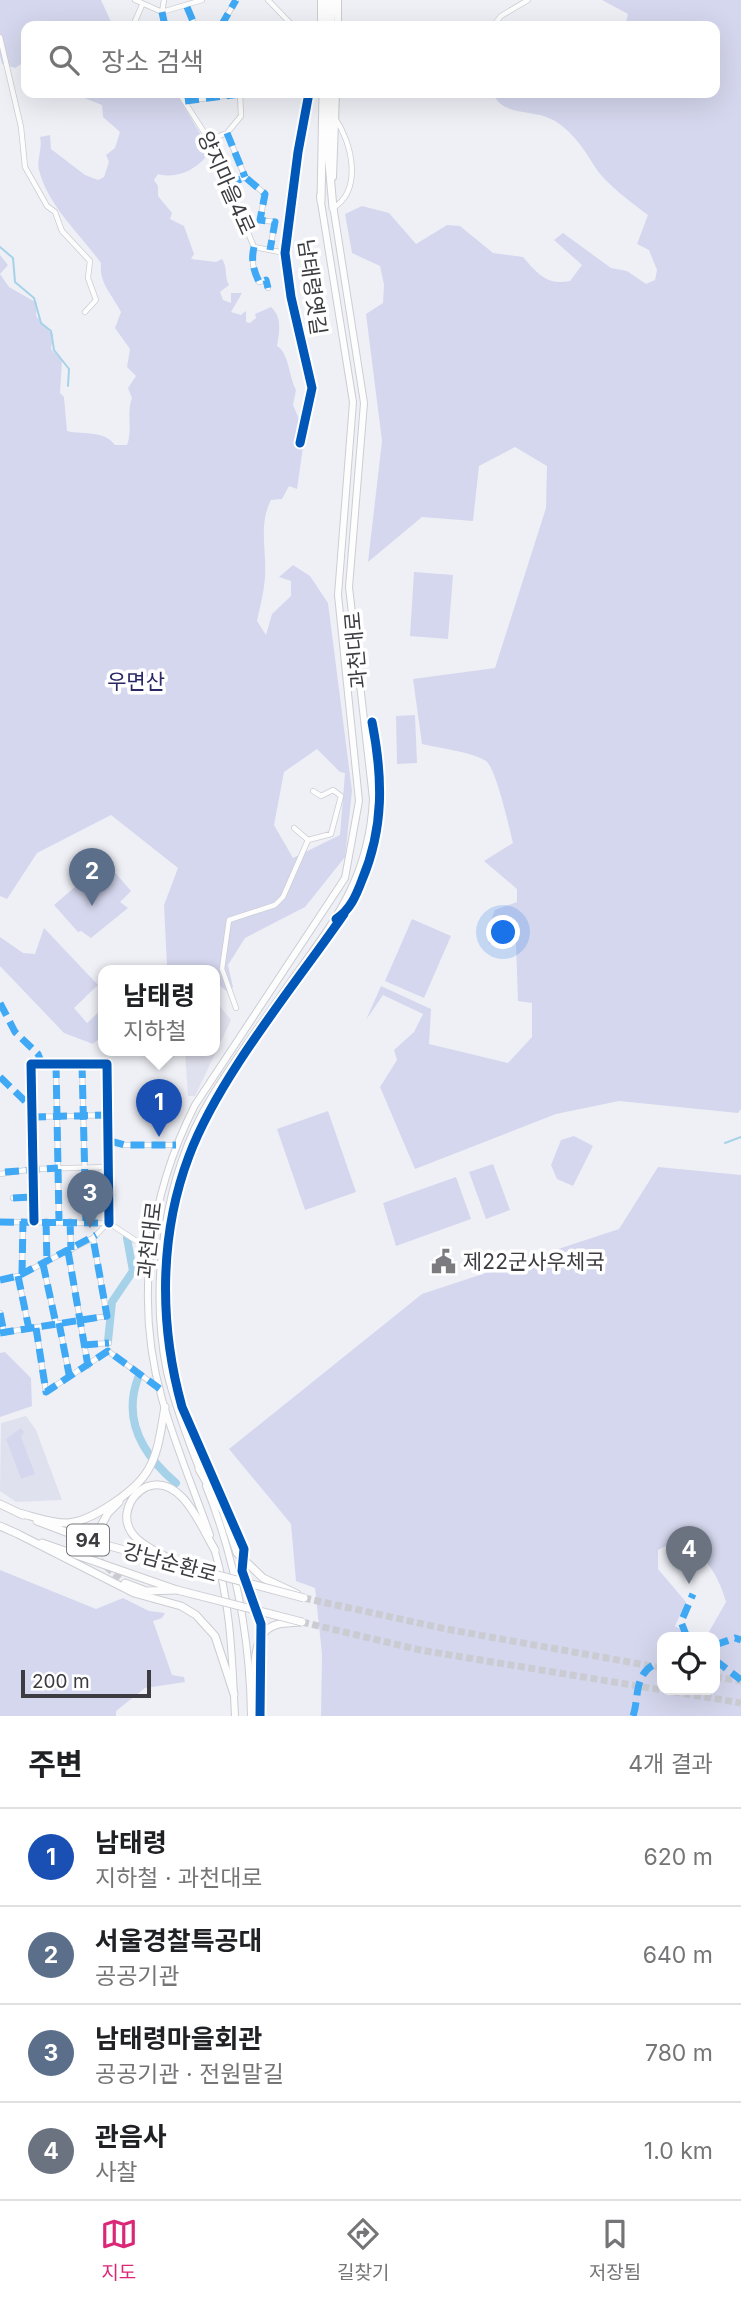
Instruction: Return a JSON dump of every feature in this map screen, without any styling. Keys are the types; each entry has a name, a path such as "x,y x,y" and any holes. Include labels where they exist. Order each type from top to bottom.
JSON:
{"highway":[{"path":"323,21 324,0"},
{"path":"331,21 332,0"},
{"path":"321,98 321,201"},
{"path":"330,98 328,150 333,208"},
{"path":"96,1535 108,1513 149,1469 158,1446 163,1403"},
{"name":"강남순환로","path":"0,1504 88,1540 304,1598 254,1571 237,1553 223,1511 199,1469"},
{"path":"19,1513 58,1522 85,1519 142,1479"},
{"path":"180,1565 138,1539 129,1529 126,1518 129,1503 146,1487 165,1486 179,1494 215,1550"},
{"name":"강남순환로","path":"0,1526 177,1590 302,1622 274,1625 264,1631 257,1643 256,1716"},
{"path":"16,1533 134,1593 181,1606 196,1615 215,1636 234,1694"},
{"path":"125,1583 154,1592 177,1590"}],"main road":[{"path":"338,0 338,21"},
{"name":"과천대로","path":"251,1716 244,1612 219,1521 174,1397 167,1369 160,1308 162,1254 176,1177 210,1100 356,885 372,832 373,799 349,587 364,403 333,208 336,98"},
{"name":"과천대로","path":"235,1716 226,1592 215,1550 163,1403 149,1329 150,1250 157,1208 176,1145 195,1105 345,878 359,801 338,595 354,402 321,201"},
{"path":"247,1025 257,1032"},
{"path":"150,1250 162,1254"},
{"path":"163,1403 174,1397"}],"street":[{"path":"135,0 162,12 187,7 202,0"},
{"path":"164,0 164,21"},
{"path":"224,21 236,0"},
{"path":"268,0 288,21"},
{"path":"497,21 528,0"},
{"path":"134,21 142,5"},
{"path":"187,7 193,21"},
{"path":"0,37 21,127 26,167 47,206 55,212 62,231 90,261 88,278 96,300 85,312"},
{"name":"양지마을4로","path":"183,98 209,140 254,247 285,253"},
{"path":"185,101 206,98"},
{"path":"209,140 228,133 241,116 240,98"},
{"name":"남태령옛길","path":"300,443 312,388 291,297 285,253 308,98"},
{"path":"333,208 345,200 353,183 341,127 335,117"},
{"path":"228,133 245,177 265,194 260,220 275,222 270,250"},
{"path":"228,185 245,177"},
{"path":"254,247 251,258 254,272 259,282 265,280 268,288"},
{"path":"308,840 331,834 341,796 333,790 321,796 313,791"},
{"path":"293,828 308,840"},
{"path":"223,975 229,920 275,905 283,897 308,840"},
{"path":"220,972 229,982 236,1008"},
{"path":"0,1280 20,1275 93,1238 109,1223 107,1065 31,1064 34,1221"},
{"path":"56,1064 59,1221"},
{"path":"82,1064 86,1221"},
{"path":"32,1116 109,1115"},
{"path":"110,1141 125,1145 176,1145"},
{"path":"3,1173 33,1169 110,1167"},
{"path":"13,1198 34,1197"},
{"path":"23,1221 20,1275 29,1329"},
{"path":"46,1221 45,1263 69,1374"},
{"path":"70,1221 70,1250 88,1366"},
{"path":"0,1222 109,1223 150,1250"},
{"path":"0,1313 2,1333 107,1316 93,1238"},
{"path":"36,1328 46,1392 108,1350 160,1389"},
{"path":"84,1345 109,1343"}],"shaded area":[{"path":"220,1006 231,1020 220,1043"},
{"path":"185,1056 214,1056 195,1096 188,1096"},
{"path":"26,1416 36,1430 62,1500 16,1502 0,1491 1,1423"}],"green space":[{"path":"0,0 101,0 111,21 21,21 21,64 15,68 2,64"},
{"path":"602,0 741,0 741,1109 738,1113 619,1101 556,1114 415,1169 380,1087 397,1060 394,1050 414,1032 423,1014 383,995 366,1020 381,986 431,1009 429,1044 508,1063 532,1037 532,1003 518,1001 516,944 489,944 488,928 495,910 517,902 517,889 484,861 513,843 494,775 486,761 422,744 413,679 495,668 546,508 547,466 515,447 479,466 473,521 422,517 368,562 382,441 366,314 383,303 384,285 380,266 352,253 345,214 362,206 389,213 416,244 447,225 460,226 493,253 523,257 543,277 555,282 570,281 582,265 554,240 563,233 611,268 627,271 646,284 655,280 657,270 649,250 637,244 648,215 606,180 582,147 558,123 544,116 503,106 496,98 720,98 720,21 626,21 628,14"},
{"name":"우면산","path":"84,98 179,98 210,150 201,162 188,171 173,175 158,174 154,180 158,186 158,196 172,213 170,219 184,226 194,254 191,259 216,262 222,259 229,285 220,292 223,300 231,303 231,293 242,293 231,312 241,315 246,311 246,322 250,323 256,318 255,314 271,307 275,311 279,326 277,346 284,354 296,390 293,405 305,433 297,489 289,486 282,499 271,500 267,509 264,528 264,583 257,621 266,635 272,614 291,596 291,581 279,577 293,565 310,576 328,603 352,791 345,857 305,907 245,938 228,965 233,987 229,993 220,986 220,965 167,965 164,905 178,868 111,815 37,853 7,899 0,896 0,274 9,287 37,303 36,316 53,335 51,349 62,360 60,393 64,397 67,431 99,435 115,445 127,445 132,398 128,388 136,376 127,367 130,349 115,328 121,312 104,283 101,263 57,208 43,183 38,166 40,137 50,135 51,149 85,175 98,180 104,177 109,162 106,155 115,148 120,132 103,117 102,105","holes":["317,749 340,772 345,773 340,835 293,858 274,825 284,772"]},
{"path":"0,255 8,265 0,274"},
{"path":"414,572 453,575 448,639 410,636"},
{"path":"415,715 417,763 397,764 396,716"},
{"path":"105,861 131,891 120,902 128,908 91,938 81,931 78,932 54,905"},
{"path":"412,919 451,936 424,998 385,981"},
{"path":"44,928 98,985 74,1008 87,1023 98,1013 98,1040 93,1044 64,1033 0,966 0,937 23,953 35,954"},
{"path":"328,1111 356,1192 305,1210 277,1129"},
{"path":"574,1136 593,1146 573,1186 557,1179 551,1165 561,1140"},
{"path":"493,1164 510,1210 486,1219 469,1172"},
{"path":"658,1167 741,1175 741,1716 321,1716 322,1654 315,1588 296,1581 291,1524 229,1449 422,1294 619,1229","holes":["682,1538 715,1574 726,1602 709,1632 720,1632 720,1695 657,1695 657,1632 685,1632 675,1626 686,1602 658,1569 658,1550"]},
{"path":"456,1177 471,1219 396,1246 383,1203"},
{"path":"5,1352 31,1378 32,1406 0,1417 0,1353"},
{"path":"21,1428 24,1432 21,1437 35,1474 21,1479 6,1439"},
{"path":"0,1570 96,1609 123,1598 149,1611 165,1613 162,1618 153,1621 172,1675 184,1677 185,1682 145,1688 116,1711 116,1716 0,1716"}],"waterway":[{"path":"0,247 13,258 15,282 34,298 41,323 51,331 54,350 69,369 68,386"},
{"path":"725,1143 741,1137"},
{"path":"108,1341 112,1302 133,1271 127,1238"},
{"path":"138,1378 133,1409 139,1436 154,1461 176,1483"}],"tunnel":[{"path":"95,1539 100,1561 125,1583"},
{"path":"304,1598 446,1629 657,1667"},
{"path":"302,1622 420,1650 741,1703"},
{"path":"720,1678 741,1681"}],"marked path":[{"path":"224,21 236,0"},
{"path":"187,7 193,21"},
{"path":"162,12 164,21"},
{"path":"185,101 209,98"},
{"path":"227,133 245,177"},
{"path":"228,185 245,177 265,194 260,220 275,222 270,250"},
{"path":"254,247 255,273 259,282 266,280 268,288"},
{"path":"0,1003 15,1032 38,1054 42,1064"},
{"path":"56,1064 59,1221"},
{"path":"82,1064 86,1221"},
{"path":"0,1077 27,1103 32,1103"},
{"path":"32,1117 109,1115"},
{"path":"110,1141 125,1145 176,1145"},
{"path":"5,1172 58,1168"},
{"path":"13,1198 34,1197"},
{"path":"22,1274 23,1221"},
{"path":"46,1221 47,1262"},
{"path":"70,1221 71,1250"},
{"path":"0,1222 109,1223"},
{"path":"0,1280 18,1276 96,1235"},
{"path":"0,1333 107,1316 93,1238"},
{"path":"68,1251 88,1366"},
{"path":"43,1264 56,1324"},
{"path":"18,1276 29,1329"},
{"path":"0,1313 4,1333"},
{"path":"59,1323 69,1374"},
{"path":"36,1328 46,1392 108,1351 160,1389"},
{"path":"84,1345 109,1343"},
{"path":"685,1632 681,1622 693,1594"},
{"path":"720,1643 735,1638 741,1640"},
{"path":"720,1664 741,1680"},
{"path":"633,1716 640,1681 647,1670 657,1665"}],"cycle path":[{"path":"300,443 312,388 291,297 285,253 308,98"},
{"path":"336,919 355,897 369,861 378,822 378,763 372,722"},
{"path":"260,1716 261,1624 242,1571 244,1549 182,1407 174,1376 166,1312 168,1249 179,1186 202,1126 238,1063 344,914"},
{"path":"34,1221 31,1064 107,1064 109,1223"}],"place":[{"name":"서울경찰특공대","path":"92,906"},
{"name":"남태령","path":"159,1137"},
{"name":"남태령마을회관","path":"90,1228"},
{"name":"제22군사우체국","path":"443,1262"},
{"name":"관음사","path":"689,1584"}]}
